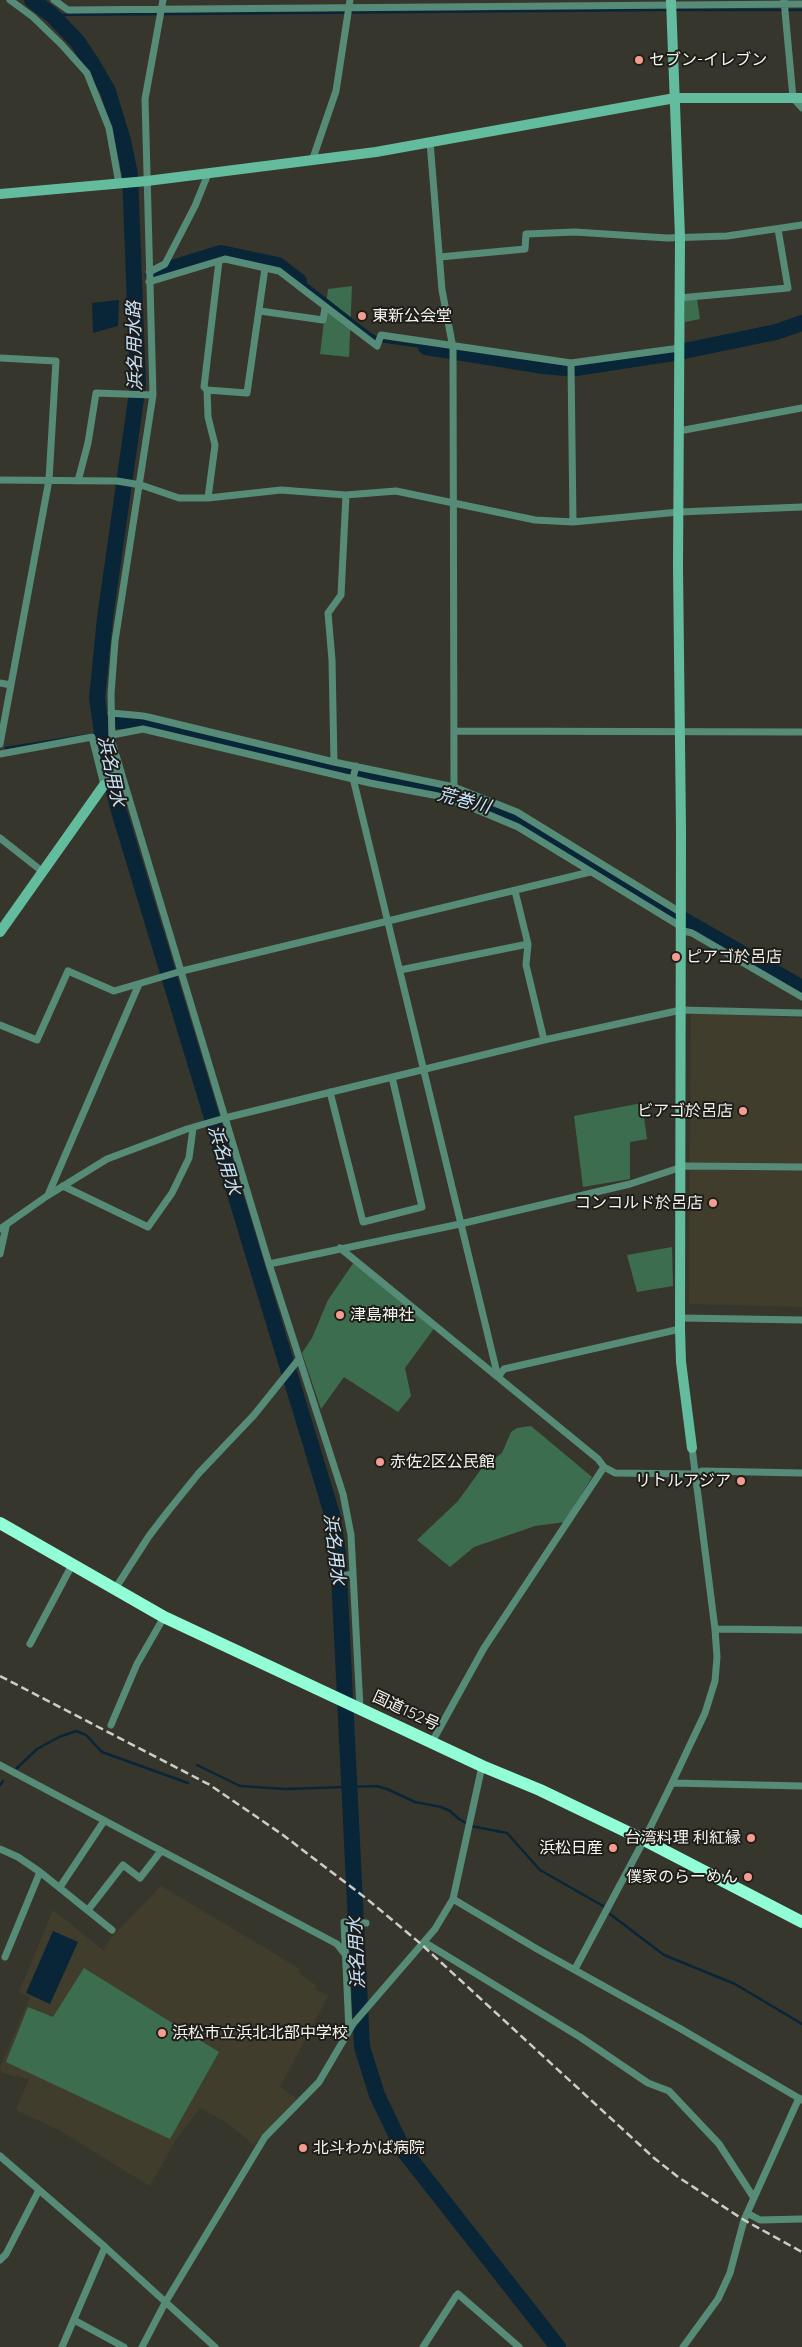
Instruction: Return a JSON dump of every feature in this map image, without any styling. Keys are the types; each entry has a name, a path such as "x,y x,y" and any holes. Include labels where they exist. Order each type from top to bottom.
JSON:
{"highway":[{"name":"国道152号","path":"0,1523 164,1617 482,1766 540,1790 644,1840 802,1922"}],"street":[{"path":"10,0 33,17 87,73 108,128 119,184"},
{"path":"54,0 68,10 161,10 349,5 784,6 802,4"},
{"path":"163,0 145,100 143,182 149,272 153,395 115,641 111,713 112,735 119,765 224,1119 343,1494 351,1535 350,1574 357,1706"},
{"path":"312,161 336,91 349,5"},
{"path":"574,1969 644,1840 705,1713 715,1681 717,1657 682,1362 680,1329 680,237 671,6"},
{"path":"784,6 798,98 802,108"},
{"path":"0,194 143,182 312,161 675,98 798,98"},
{"path":"430,142 442,290 452,350 454,787"},
{"path":"149,272 165,264 195,206 208,174"},
{"path":"440,257 525,249 526,234 575,232 667,238 727,236 802,225"},
{"path":"679,298 788,288 778,229"},
{"path":"149,282 224,259 265,268 279,272 377,346 381,335 452,350 571,363 679,348"},
{"path":"208,498 215,445 208,417 207,390 204,387 219,261"},
{"path":"207,390 247,393 265,268"},
{"path":"260,311 323,320 326,308"},
{"path":"0,358 56,361 49,480 0,744"},
{"path":"571,363 573,522"},
{"path":"78,481 88,443 96,393 153,395"},
{"path":"679,431 802,408"},
{"path":"0,480 117,481 138,485 180,498 208,498 280,490 346,495 396,490 453,504 535,520 573,522 679,512 802,507"},
{"path":"334,762 332,660 328,613 342,595 346,495"},
{"path":"0,683 11,685"},
{"path":"111,713 144,716 334,762 354,771 468,806 518,826 590,872 680,921"},
{"path":"112,735 143,729 354,771 454,787 517,812 680,921 692,933 802,997"},
{"path":"454,731 802,732"},
{"path":"0,754 92,737 104,785"},
{"path":"0,932 119,765"},
{"path":"354,771 422,1070 498,1376"},
{"path":"0,838 43,872"},
{"path":"0,1024 36,1040 68,971 114,991 180,972 590,872"},
{"path":"515,891 528,944 526,965 544,1040"},
{"path":"400,970 528,944"},
{"path":"47,1196 139,984"},
{"path":"0,1254 3,1228 47,1196 107,1159 187,1129 544,1040 681,1010 802,1013"},
{"path":"330,1092 363,1222 422,1207 392,1077"},
{"path":"63,1186 148,1227 172,1193 188,1158 193,1128"},
{"path":"269,1264 460,1224 630,1184 685,1166 802,1167"},
{"path":"340,1248 498,1376 598,1459 604,1467 615,1473 695,1474 702,1471 802,1473"},
{"path":"681,1318 802,1320"},
{"path":"498,1376 504,1369 680,1329"},
{"path":"115,1589 149,1536 169,1510 300,1359"},
{"path":"432,1742 484,1648 604,1467"},
{"path":"30,1644 72,1565"},
{"path":"334,1577 350,1574"},
{"path":"111,1725 137,1664 164,1617"},
{"path":"715,1629 802,1630"},
{"path":"0,1765 337,1944 345,1954"},
{"path":"142,2347 165,2303 265,2137 319,2082 351,2027 367,2006 435,1929 452,1899 482,1766"},
{"path":"672,1783 802,1786"},
{"path":"60,1887 104,1821"},
{"path":"0,1849 18,1857 40,1872 112,1930"},
{"path":"88,1910 123,1865 140,1878 161,1851"},
{"path":"5,1957 40,1872"},
{"path":"452,1899 800,2099 744,2220 730,2273 718,2299 683,2347"},
{"path":"351,2027 344,1922 366,1923"},
{"path":"424,1942 580,2037 648,2083 669,2091 719,2144 754,2198"},
{"path":"0,2156 105,2247 215,2347"},
{"path":"0,2260 6,2254 39,2190"},
{"path":"747,2213 760,2220 802,2219"},
{"path":"62,2347 105,2247"},
{"path":"423,2347 458,2294 463,2296 520,2347"},
{"path":"74,2320 124,2347"}],"shaded area":[{"path":"691,1013 802,1018 802,1307 689,1304"},
{"name":"浜松市立浜北北部中学校","path":"161,1886 300,1969 299,1973 316,1985 315,1989 328,1996 280,2087 297,2099 254,2145 226,2122 200,2108 175,2141 150,2186 57,2129 16,2110 29,2079 2,2073 0,2068 30,1997 19,1992 53,1910 104,1951 111,1938"}],"green space":[{"path":"352,286 349,357 320,354 328,289"},
{"path":"697,299 700,319 685,322 685,300"},
{"path":"642,1103 647,1139 630,1142 630,1179 583,1187 574,1116"},
{"path":"672,1247 673,1286 637,1292 627,1255"},
{"path":"354,1262 435,1327 405,1368 411,1396 398,1412 344,1377 321,1409 302,1353 312,1338 328,1300"},
{"path":"531,1426 592,1477 565,1522 535,1526 474,1547 450,1567 417,1540 458,1501 482,1468 502,1453 511,1432 517,1428"},
{"path":"84,1968 219,2052 170,2139 6,2062 28,2007 53,2017"}],"water":[{"path":"284,265 371,333 382,339 449,349 449,352 371,341 280,271"},
{"path":"119,300 118,326 93,333 92,303"},
{"path":"53,1931 78,1942 50,2004 26,1993"}],"waterway":[{"name":"浜名用水","path":"32,0 52,15 77,41 108,91 123,141 130,174 138,385 105,618 97,698 105,753 118,808 332,1514 338,1554 362,2047 377,2095 404,2151 558,2347"},
{"path":"52,15 668,10"},
{"path":"674,10 802,10"},
{"path":"153,274 221,253 278,265 299,281"},
{"path":"684,351 776,332 802,323"},
{"path":"426,347 565,368"},
{"path":"576,368 674,353"},
{"name":"荒巻川","path":"117,721 143,720 203,737 434,791 494,808 546,836 675,915 802,988"},
{"path":"6,748 101,733"},
{"path":"17,1768 37,1749 59,1737 76,1731 86,1735 102,1752 188,1783"},
{"path":"197,1765 240,1786 286,1789 376,1786 415,1802 441,1807 471,1826 507,1833 540,1870 603,1906"},
{"path":"0,1785 3,1781"},
{"path":"610,1914 664,1955 735,1984 802,2024"}],"railway":[{"path":"0,1676 210,1785 283,1835 367,1899 421,1944 654,2158 678,2177 744,2220 802,2252"}],"place":[{"name":"セブン-イレブン","path":"639,60"},
{"name":"東新公会堂","path":"362,316"},
{"name":"ピアゴ於呂店","path":"676,957"},
{"name":"ビアゴ於呂店","path":"743,1111"},
{"name":"コンコルド於呂店","path":"713,1203"},
{"name":"津島神社","path":"340,1315"},
{"name":"赤佐2区公民館","path":"380,1462"},
{"name":"リトルアジア","path":"741,1481"},
{"name":"台湾料理 利紅縁","path":"751,1838"},
{"name":"浜松日産","path":"613,1848"},
{"name":"僕家のらーめん","path":"748,1877"},
{"name":"浜松市立浜北北部中学校","path":"162,2033"},
{"name":"北斗わかば病院","path":"303,2148"}],"water label":[{"name":"浜名用水路","path":"135,346"}]}
